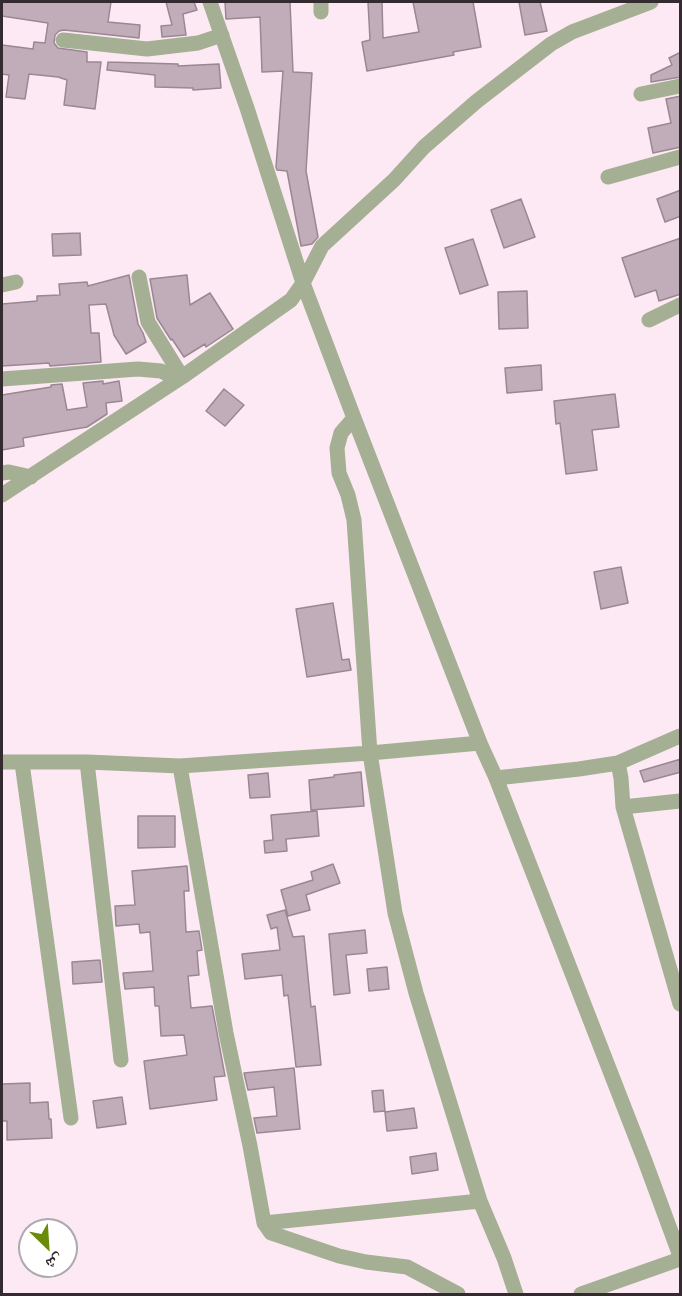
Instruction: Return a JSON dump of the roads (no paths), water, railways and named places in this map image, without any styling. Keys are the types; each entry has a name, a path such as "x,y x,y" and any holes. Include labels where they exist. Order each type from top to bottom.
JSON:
{"street":[{"path":"210,2 303,282 681,1258 581,1294"},
{"path":"2,495 180,378 291,300 322,246 394,180 424,147 477,101 551,44 572,32 645,2"},
{"path":"63,40 147,49 198,43 222,35"},
{"path":"641,94 681,86"},
{"path":"608,177 681,157"},
{"path":"139,277 148,322 180,378"},
{"path":"649,320 681,305"},
{"path":"2,380 138,369 161,371 180,378"},
{"path":"354,418 341,433 337,448 339,473 348,495 354,520 370,753 395,913 480,1201 504,1258 516,1294"},
{"path":"2,472 31,477"},
{"path":"496,778 618,763 681,736"},
{"path":"2,762 87,762 180,766 480,743"},
{"path":"22,762 71,1118"},
{"path":"87,762 121,1060"},
{"path":"618,763 624,807 681,1004"},
{"path":"180,766 226,1033 264,1223 272,1233 339,1256 407,1267 458,1294"},
{"path":"624,807 681,801"},
{"path":"264,1223 480,1201"}]}
